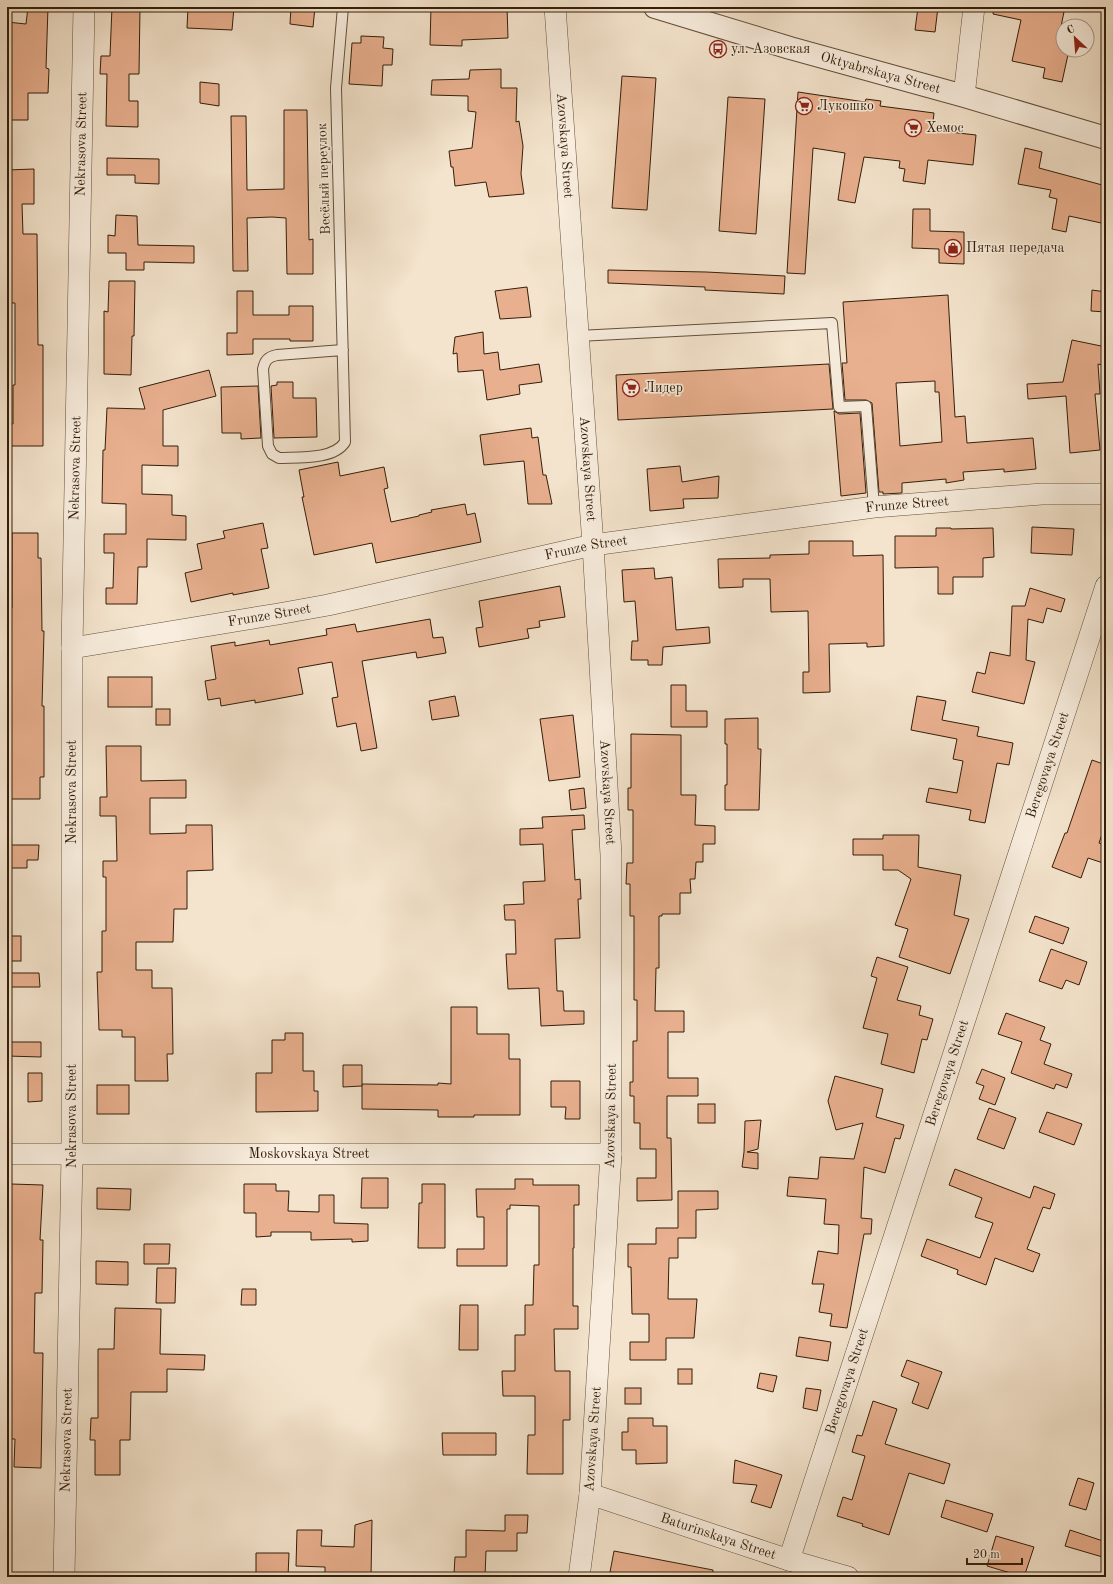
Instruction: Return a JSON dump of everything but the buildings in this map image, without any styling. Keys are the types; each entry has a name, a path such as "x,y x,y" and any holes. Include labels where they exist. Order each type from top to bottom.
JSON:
{"street":[{"name":"Nekrasova Street","path":"64,1577 72,1155 72,648 84,7"},
{"name":"Azovskaya Street","path":"555,7 593,545 611,855 612,1154 590,1494 579,1577"},
{"name":"Oktyabrskaya Street","path":"655,7 790,48 964,96 1106,138"},
{"path":"964,96 974,7"},
{"name":"Frunze Street","path":"72,648 321,606 593,545 874,507 1042,494 1106,494"},
{"name":"Beregovaya Street","path":"789,1560 1106,586"},
{"name":"Moskovskaya Street","path":"7,1154 612,1154"},
{"name":"Baturinskaya Street","path":"590,1494 789,1560 848,1577"}],"lane":[{"name":"Весёлый переулок","path":"343,7 336,88 343,350 345,442 341,448 329,454 279,458 272,454 268,446 263,370 264,362 269,357 277,354 343,350"},
{"path":"578,336 832,323 839,407 866,406 874,507"}],"place":[{"name":"ул. Азовская","path":"718,49"},
{"name":"Лукошко","path":"804,106"},
{"name":"Хемос","path":"913,128"},
{"name":"Пятая передача","path":"953,248"},
{"name":"Лидер","path":"631,388"}]}
